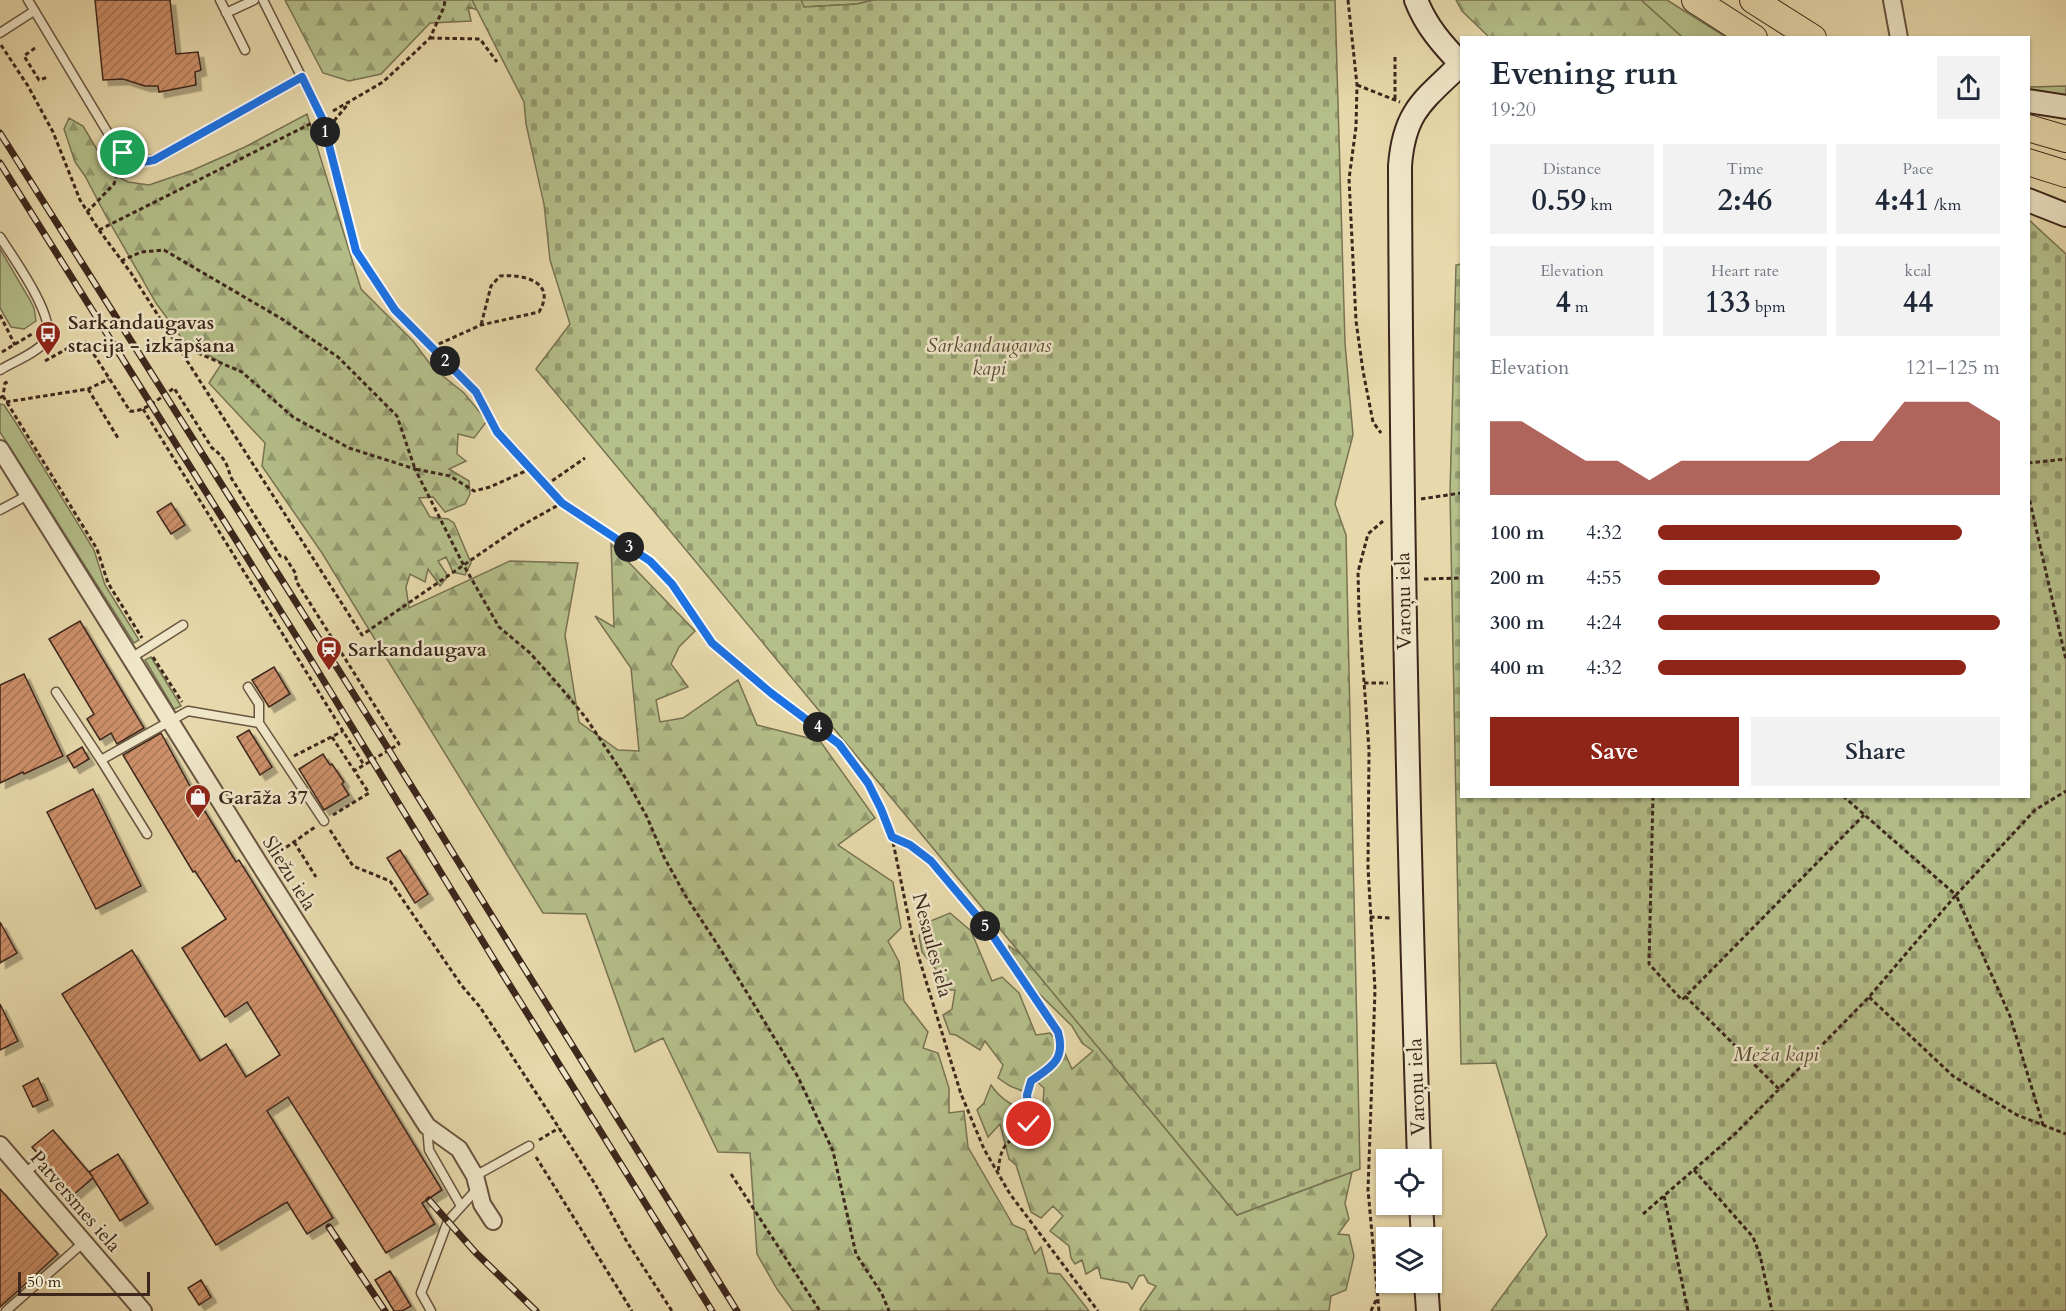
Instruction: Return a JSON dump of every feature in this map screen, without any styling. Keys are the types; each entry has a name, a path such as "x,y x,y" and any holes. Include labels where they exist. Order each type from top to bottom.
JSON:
{"main road":[{"path":"1695,0 1751,36"},
{"path":"1753,0 1810,36"},
{"path":"2030,130 2066,139"},
{"path":"2030,163 2066,174"}],"street":[{"name":"Varoņu iela","path":"1416,0 1427,24 1439,41 1460,63"},
{"path":"1892,0 1899,36"},
{"name":"Varoņu iela","path":"1419,1149 1403,580 1400,166 1405,130 1405,105 1460,65"},
{"path":"2030,101 2066,106"},
{"path":"2030,201 2066,215"},
{"name":"Sliežu iela","path":"0,449 427,1126 459,1149 476,1182 482,1204 493,1221"},
{"name":"Patversmes iela","path":"0,1145 31,1168 84,1242 143,1311"},
{"path":"1427,1293 1428,1311"}],"lane":[{"path":"28,0 111,138 123,153 135,161 147,162 162,156 302,77"},
{"path":"220,0 245,50"},
{"path":"226,13 254,0"},
{"path":"263,0 322,118"},
{"path":"0,33 34,11"},
{"path":"0,237 37,298 47,325 47,339 40,347 0,370"},
{"path":"0,510 28,495"},
{"path":"131,658 183,625"},
{"path":"248,687 259,704 259,723 324,821"},
{"path":"56,692 147,834"},
{"path":"101,760 188,711 259,723"},
{"path":"427,1126 429,1150 461,1206"},
{"path":"431,1311 421,1293 441,1234 448,1221 461,1206 476,1182 529,1146"},
{"path":"6,1311 84,1242"}],"path":[{"path":"99,230 322,118 384,82 429,38 445,0"},
{"path":"1348,0 1357,85 1356,127 1349,179 1356,321 1373,422 1384,437 1401,445"},
{"path":"429,38 480,39 497,62"},
{"path":"0,44 28,86 53,132 87,212 131,273 362,635 519,527 562,503"},
{"path":"35,48 24,56 39,80 48,77"},
{"path":"1395,57 1405,105"},
{"path":"1357,85 1405,105"},
{"path":"325,132 352,99"},
{"name":"Nesaules iela","path":"322,118 356,251 395,310 476,392 497,432 562,503 650,561 672,584 712,643 771,693 839,744 868,783 892,837 912,934 961,1094 984,1149 998,1175 1098,1311"},
{"path":"87,212 114,184 119,169"},
{"path":"121,261 141,252 164,250 282,319 338,357 398,416 415,469 499,627 530,653 557,683 586,718 622,772 684,895 721,950 798,1077 833,1151 856,1254 882,1294 889,1311"},
{"path":"432,347 481,325 539,312 545,303 544,291 536,282 518,274 500,276 491,286 481,325"},
{"path":"0,315 15,345"},
{"path":"0,353 47,325"},
{"path":"79,342 87,342 130,411 143,409 174,388 212,448 224,460 229,468 230,476 280,556 285,557 296,574 296,581 399,744 354,771"},
{"path":"177,344 242,372 293,417 349,448 415,469 450,476 474,491 490,487 530,469"},
{"path":"6,402 88,389 108,379"},
{"path":"88,389 118,438"},
{"path":"3,396 97,549 108,583 188,711"},
{"path":"143,409 364,765"},
{"path":"546,485 585,458"},
{"path":"2030,463 2066,459"},
{"path":"1379,1311 1368,1190 1375,990 1368,867 1369,750 1358,572 1368,534 1402,503 1460,492"},
{"path":"2030,501 2064,643 2066,660"},
{"path":"1403,580 1460,578"},
{"path":"285,760 343,731"},
{"path":"1643,1214 1736,1133 1869,997 1956,895 2035,810 2066,791"},
{"path":"1653,798 1649,964 1682,1000 1864,815"},
{"path":"1845,798 1956,895 2010,1016 2043,1125"},
{"path":"324,821 353,866 390,881 462,986 480,1007 595,1184 627,1242 672,1311"},
{"path":"892,837 910,845 931,861 989,930 1058,1032 1062,1044 1059,1057 1031,1081 1027,1095 1029,1124 1024,1134 1011,1139 1000,1154 998,1175"},
{"path":"294,842 316,877"},
{"path":"1685,996 1779,1089"},
{"path":"1869,997 1953,1076 2017,1115 2066,1134"},
{"path":"559,1128 529,1146 632,1311"},
{"path":"1693,1170 1753,1237 1760,1255 1773,1311"},
{"path":"731,1174 820,1311"},
{"path":"1664,1196 1688,1311"},
{"path":"1371,1311 1377,1297"}],"green space":[{"path":"285,0 480,0 478,10 468,7 471,21 430,23 381,74 349,81 323,73"},
{"name":"Sarkandaugavas kapi","path":"472,0 801,0 804,7 857,4 874,0 1335,0 1345,343 1353,435 1335,504 1346,535 1360,1169 1237,1215 536,369 570,324 550,260 544,204 526,124 524,102"},
{"path":"801,0 874,0 857,4 803,7"},
{"path":"1456,0 1641,0 1681,36 1488,36 1462,11"},
{"path":"1641,0 1667,0 1724,36 1681,36"},
{"path":"2066,86 2066,96 2030,91 2030,87"},
{"path":"307,114 361,289 413,341 433,368 464,393 487,421 474,438 458,434 457,454 466,461 449,469 469,481 470,494 465,504 445,512 433,497 419,498 430,517 448,519 454,523 471,563 465,575 453,572 446,557 438,561 448,576 440,586 428,569 425,582 410,574 406,587 409,608 510,561 578,563 565,635 579,722 618,750 639,751 631,668 595,616 614,627 611,544 695,631 679,647 671,664 688,687 656,700 660,722 683,718 738,680 757,725 820,741 875,818 838,845 893,882 901,928 888,941 899,962 904,1001 928,1032 923,1048 938,1053 949,1088 949,1113 964,1111 968,1147 1013,1225 1025,1230 1035,1254 1041,1247 1048,1273 1060,1274 1089,1311 793,1311 777,1289 757,1254 750,1153 718,1152 663,1038 635,1052 586,914 543,913 322,553 262,466 265,443 209,383 222,363 183,340 156,303 75,162 64,129 69,118 83,126 111,173 128,182 149,185 193,170 245,147"},
{"name":"Meža kapi","path":"2030,221 2066,254 2066,1311 1491,1311 1547,1235 1496,1063 1461,1064 1450,493 1456,265 1460,264 1460,798 2030,798"},
{"path":"0,249 34,308 36,321 24,329 11,327 0,308"},
{"path":"0,404 4,405 16,423 94,550 105,585 139,640 134,643 0,432"},
{"path":"151,657 181,706 174,709 145,660"},
{"path":"950,913 971,931 992,981 1002,977 1019,993 1036,1035 1050,1033 1062,1047 1072,1069 1093,1051 1082,1043 1072,1026 1012,967 1009,946 1022,955 1237,1215 1352,1172 1345,1203 1349,1219 1338,1234 1349,1235 1354,1256 1346,1290 1331,1296 1329,1311 1141,1311 1140,1309 1156,1286 1148,1283 1144,1275 1139,1276 1132,1289 1128,1283 1101,1278 1098,1267 1086,1274 1082,1260 1075,1264 1071,1258 1069,1246 1050,1231 1063,1216 1053,1206 1041,1218 1031,1212 1016,1165 1009,1159 1000,1124 988,1137 977,1110 984,1103 991,1085 1009,1103 1034,1112 1043,1105 1044,1088 1035,1080 1025,1092 998,1078 1003,1065 985,1041 980,1050 956,1035 950,1034 943,1015 952,1009 955,990 944,990 942,977 922,952 919,936 928,922"}],"building":[{"path":"95,0 170,0 176,54 198,52 201,70 195,72 196,85 159,92 158,86 145,86 123,79 103,80"},
{"path":"171,503 185,525 171,534 157,512"},
{"path":"80,621 144,728 117,744 111,733 100,740 87,719 94,714 49,639"},
{"path":"274,667 290,694 269,707 252,680"},
{"path":"24,674 63,756 0,783 0,685"},
{"path":"249,730 272,767 260,775 237,737"},
{"path":"161,733 196,797 236,862 239,860 442,1190 422,1203 435,1224 386,1253 288,1097 267,1111 333,1218 307,1234 287,1202 216,1245 62,994 132,950 200,1061 226,1044 246,1077 280,1055 247,1002 225,1017 182,948 226,919 195,871 193,872 123,755"},
{"path":"82,747 89,759 74,768 67,756"},
{"path":"323,754 344,782 342,784 349,795 324,810 299,769"},
{"path":"93,789 141,886 96,909 47,812"},
{"path":"400,850 428,894 415,903 387,858"},
{"path":"0,922 17,953 0,963"},
{"path":"0,1004 18,1041 0,1050"},
{"path":"38,1078 48,1100 33,1107 23,1086"},
{"path":"53,1130 93,1177 89,1172 118,1154 148,1203 120,1221 93,1178 73,1195 32,1147"},
{"path":"0,1189 58,1254 0,1307"},
{"path":"390,1271 411,1306 402,1311 394,1311 375,1280"},
{"path":"201,1280 211,1297 199,1305 188,1288"}],"railway":[{"path":"0,133 389,750 737,1311"},
{"path":"0,163 308,655 712,1311"},
{"path":"429,1200 476,1253 536,1311"},
{"path":"329,1227 385,1311"}],"place":[{"name":"Sarkandaugavas stacija - izkāpšana","path":"48,357"},
{"name":"Sarkandaugava","path":"329,672"},
{"name":"Garāža 37","path":"198,820"}],"route":[{"path":"123,153 135,161 154,160 302,77 322,118 356,251 395,310 476,392 497,432 562,503 650,561 672,584 712,643 771,693 839,744 868,783 892,837 910,845 931,861 989,930 1058,1032 1062,1044 1059,1057 1031,1081 1027,1095 1029,1124"}]}
